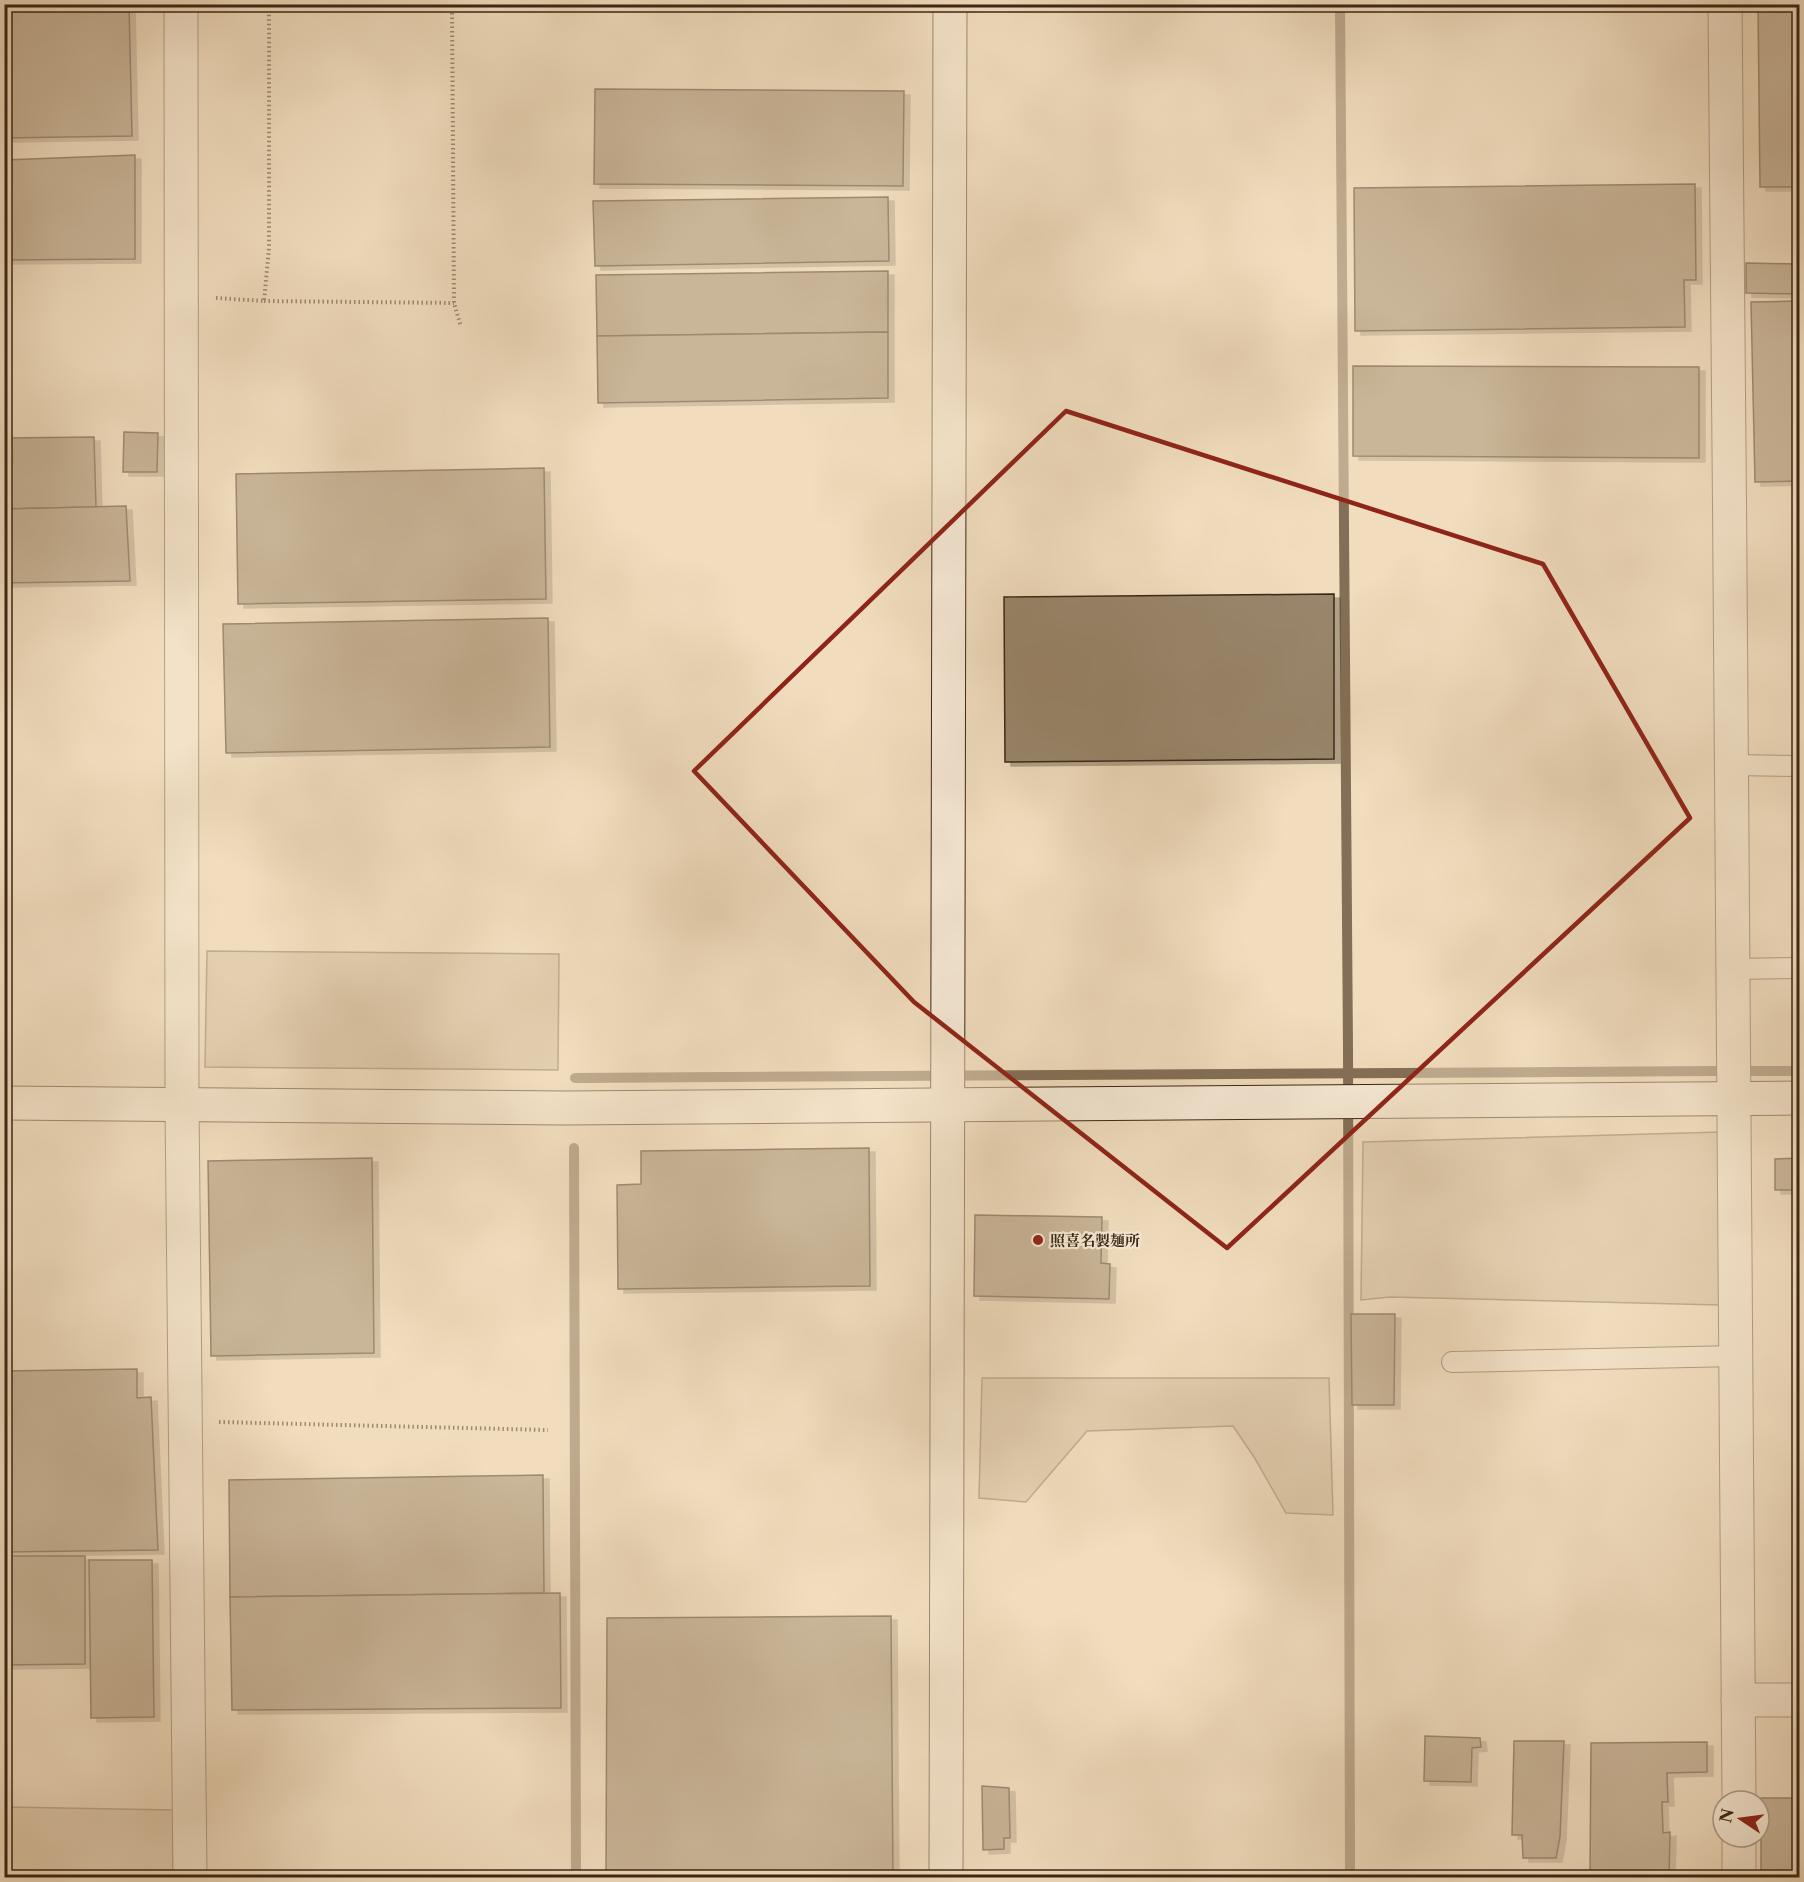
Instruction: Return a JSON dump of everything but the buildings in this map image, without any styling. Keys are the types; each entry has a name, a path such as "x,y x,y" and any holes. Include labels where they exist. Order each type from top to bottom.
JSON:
{"street":[{"path":"181,4 182,1105 190,1878"},
{"path":"946,1878 950,4"},
{"path":"1725,4 1737,1356 1738,1789"},
{"path":"4,1103 564,1108 1800,1098"},
{"path":"1738,1700 1800,1700"},
{"path":"1739,1849 1739,1878"}],"lane":[{"path":"1731,765 1800,766"},
{"path":"1732,969 1800,968"},
{"path":"1452,1362 1737,1356"}],"path":[{"path":"264,301 269,248 269,4"},
{"path":"452,4 454,303 461,327"},
{"path":"210,298 264,301 454,303"},
{"path":"185,1421 549,1430"}],"highlighted area":[{"path":"1066,411 1543,564 1690,818 1227,1248 914,1002 694,771"}],"shaded area":[{"path":"207,951 559,954 558,1070 205,1067"},
{"path":"1721,1132 1720,1305 1390,1297 1361,1300 1363,1142"},
{"path":"982,1378 1329,1378 1333,1515 1286,1513 1254,1457 1233,1426 1087,1431 1026,1502 979,1498"},
{"path":"5,1807 173,1810 173,1877 5,1878"}],"waterway":[{"path":"1340,4 1348,1050 1350,1878"},
{"path":"575,1078 1716,1071"},
{"path":"1751,1071 1800,1071"},
{"path":"574,1148 576,1878"}],"place":[{"name":"照喜名製麺所","path":"1038,1240"}]}
